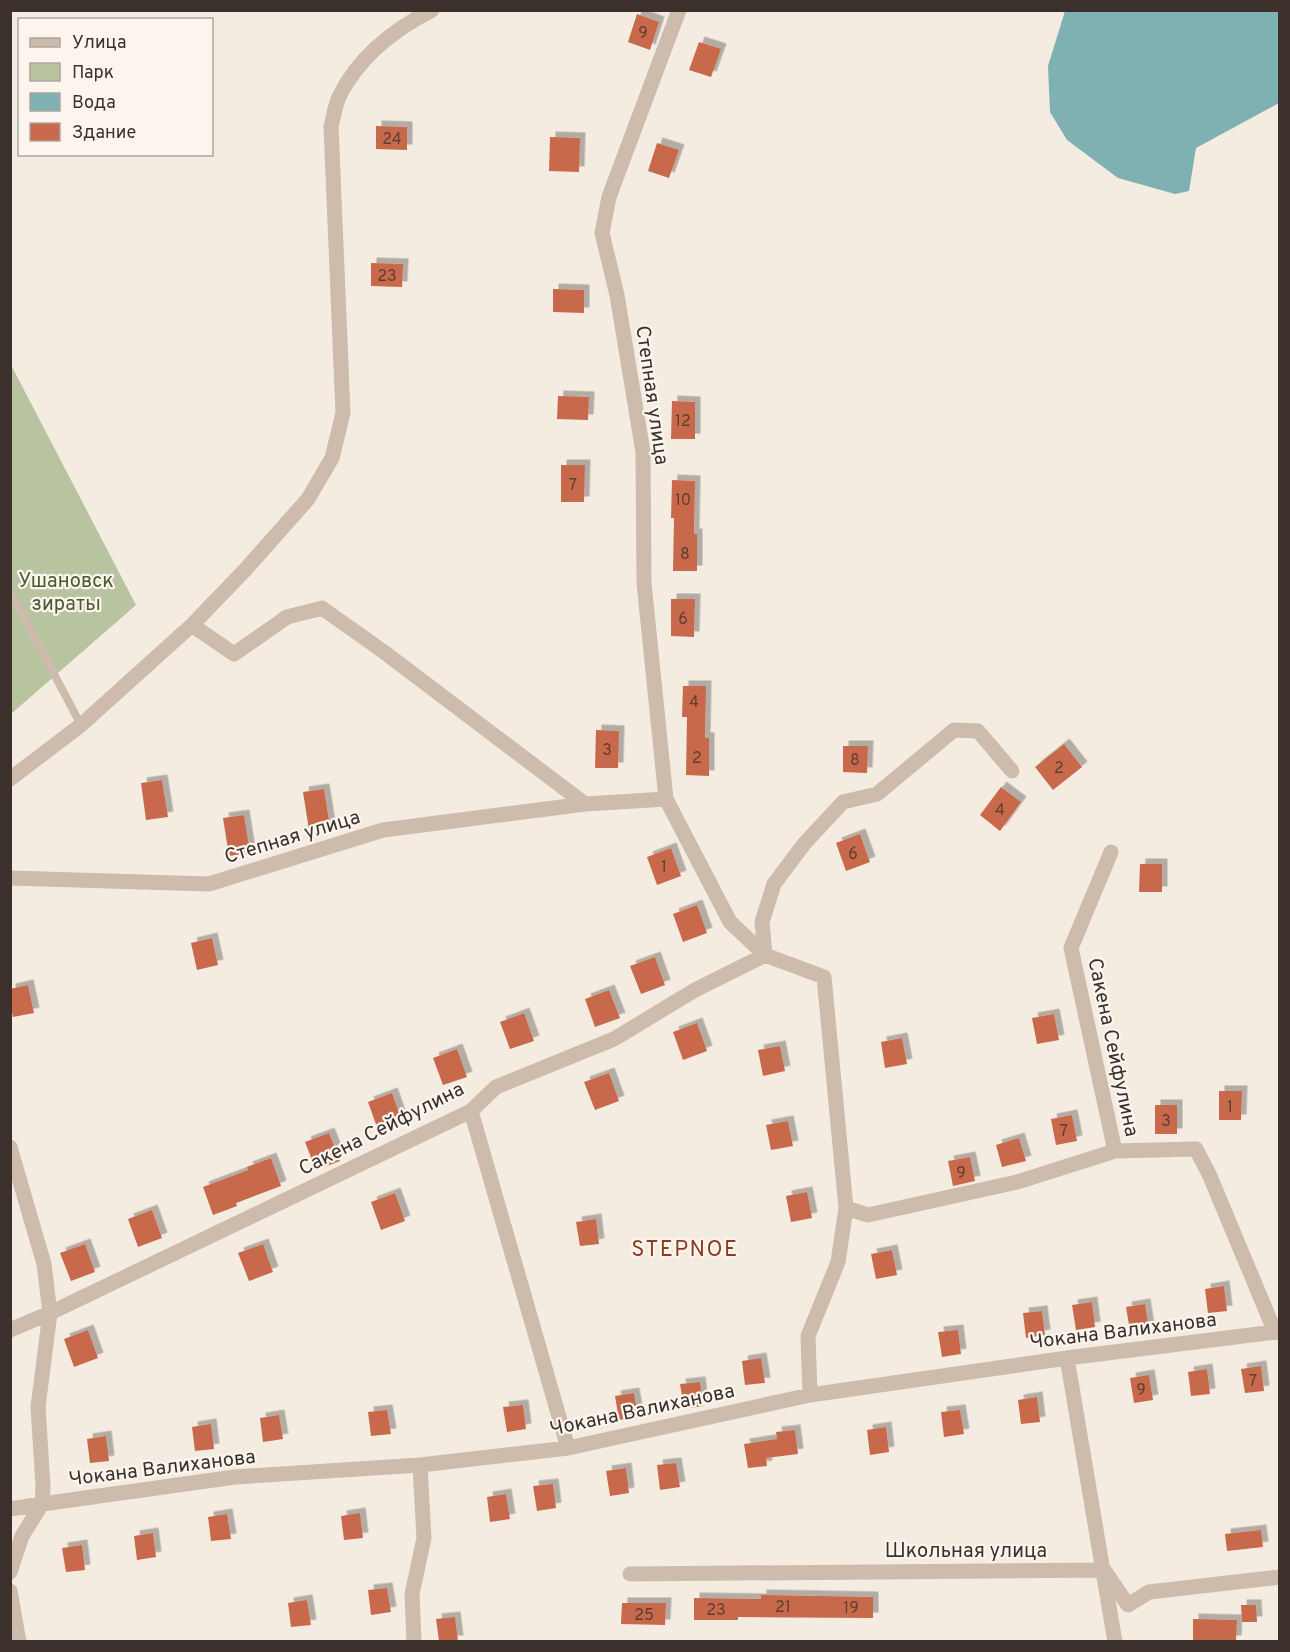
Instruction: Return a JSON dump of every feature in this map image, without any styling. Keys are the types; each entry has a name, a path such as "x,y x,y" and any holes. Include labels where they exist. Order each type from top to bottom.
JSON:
{"street":[{"path":"10,779 81,724 192,625 246,570 308,499 332,458 343,413 331,126 339,96 353,72 384,41 411,21 432,10"},
{"name":"Степная улица","path":"679,10 609,197 602,232 617,295 643,452 644,583 666,799 729,922 765,955"},
{"path":"192,625 234,654 287,617 322,608 585,804"},
{"path":"810,1395 808,1336 838,1262 846,1208 824,977 765,955 762,922 774,884 804,844 843,802 877,794 954,730 978,731 1012,771"},
{"name":"Степная улица","path":"10,878 209,884 383,830 585,804 666,799"},
{"name":"Сакена Сейфулина","path":"1111,852 1071,948 1115,1152"},
{"name":"Сакена Сейфулина","path":"10,1330 471,1111 496,1087 614,1039 695,990 765,955"},
{"path":"471,1111 568,1448"},
{"path":"10,1147 44,1264 50,1312 38,1407 42,1503 22,1536 10,1572"},
{"name":"Сакена Сейфулина","path":"846,1208 868,1215 1017,1182 1115,1152 1196,1149 1209,1174 1277,1333"},
{"name":"Чокана Валиханова","path":"10,1509 235,1477 420,1465 568,1448 810,1395 1067,1358 1277,1333"},
{"path":"1067,1358 1115,1641"},
{"path":"414,1641 412,1594 424,1538 420,1465"},
{"path":"1104,1570 1128,1605 1149,1592 1280,1577"},
{"name":"Школьная улица","path":"630,1574 1104,1570"},
{"path":"10,1591 19,1641"}],"lane":[{"path":"10,591 81,724"}],"green space":[{"name":"Ушановск зираты","path":"10,363 136,605 11,714 10,714"}],"water":[{"path":"1065,11 1279,11 1279,103 1196,148 1189,191 1175,194 1118,178 1067,140 1050,112 1048,66"}],"building":[{"path":"637,14 659,22 650,50 628,42"},
{"path":"699,42 721,49 711,77 689,70"},
{"path":"376,126 407,127 407,150 376,149"},
{"path":"550,137 580,138 579,172 549,171"},
{"path":"657,143 679,150 669,178 648,171"},
{"path":"371,263 403,264 402,287 371,286"},
{"path":"553,289 584,290 584,313 553,312"},
{"path":"558,396 589,397 588,420 557,419"},
{"path":"672,401 695,402 695,439 671,439"},
{"path":"561,465 585,465 584,502 561,502"},
{"path":"672,480 695,481 694,534 697,534 697,571 673,571"},
{"path":"671,599 695,599 694,637 671,636"},
{"path":"683,686 706,686 705,738 709,738 709,776 686,775 687,717 682,717"},
{"path":"596,730 619,731 618,768 595,768"},
{"path":"1064,744 1082,767 1053,790 1035,767"},
{"path":"843,746 868,746 867,773 843,772"},
{"path":"162,780 168,817 146,820 141,783"},
{"path":"1001,787 1021,802 1000,831 980,815"},
{"path":"324,789 330,827 309,830 303,792"},
{"path":"244,815 250,853 229,856 223,818"},
{"path":"860,834 870,862 846,871 836,843"},
{"path":"671,848 681,876 657,885 647,857"},
{"path":"1140,864 1162,864 1162,892 1139,892"},
{"path":"697,905 707,933 683,942 673,914"},
{"path":"212,938 218,965 197,970 191,943"},
{"path":"655,957 665,985 641,994 630,966"},
{"path":"28,985 34,1013 13,1017 10,989"},
{"path":"609,990 620,1018 595,1027 585,999"},
{"path":"524,1013 534,1041 510,1049 500,1022"},
{"path":"1054,1014 1059,1040 1037,1044 1032,1018"},
{"path":"697,1023 707,1051 683,1060 673,1032"},
{"path":"902,1038 907,1064 885,1068 881,1042"},
{"path":"780,1046 785,1071 763,1076 758,1050"},
{"path":"457,1049 467,1077 443,1085 433,1058"},
{"path":"609,1073 619,1101 595,1110 584,1082"},
{"path":"1219,1091 1242,1091 1241,1120 1219,1120"},
{"path":"392,1093 402,1121 378,1130 368,1102"},
{"path":"1155,1105 1177,1105 1177,1134 1155,1134"},
{"path":"1072,1115 1077,1141 1056,1145 1051,1119"},
{"path":"788,1121 793,1146 771,1150 766,1125"},
{"path":"329,1133 340,1161 316,1170 305,1142"},
{"path":"1019,1138 1026,1161 1002,1167 996,1145"},
{"path":"970,1157 975,1181 953,1186 948,1161"},
{"path":"271,1158 281,1186 236,1203 237,1206 213,1215 203,1187 248,1170 247,1167"},
{"path":"807,1192 812,1218 791,1222 786,1196"},
{"path":"395,1193 405,1221 381,1230 371,1202"},
{"path":"152,1210 162,1238 138,1247 128,1219"},
{"path":"596,1219 599,1244 580,1246 576,1222"},
{"path":"85,1244 95,1272 71,1281 60,1253"},
{"path":"263,1244 273,1272 249,1281 238,1253"},
{"path":"892,1250 897,1275 876,1279 871,1254"},
{"path":"1224,1286 1227,1311 1208,1313 1205,1289"},
{"path":"1092,1302 1095,1327 1076,1330 1072,1305"},
{"path":"1145,1304 1149,1329 1130,1331 1126,1307"},
{"path":"1042,1311 1045,1335 1026,1338 1023,1313"},
{"path":"88,1330 98,1358 74,1367 64,1339"},
{"path":"958,1330 961,1354 942,1357 938,1332"},
{"path":"761,1358 765,1383 745,1385 742,1361"},
{"path":"1261,1366 1264,1391 1245,1393 1241,1369"},
{"path":"1207,1369 1210,1394 1191,1396 1188,1372"},
{"path":"1149,1375 1153,1400 1134,1403 1130,1378"},
{"path":"700,1382 703,1406 684,1409 680,1384"},
{"path":"634,1393 638,1417 619,1420 615,1396"},
{"path":"1037,1397 1040,1422 1021,1424 1018,1400"},
{"path":"523,1405 526,1429 507,1432 503,1407"},
{"path":"387,1410 391,1434 371,1436 368,1412"},
{"path":"960,1410 964,1434 944,1437 941,1412"},
{"path":"279,1415 283,1439 263,1442 260,1418"},
{"path":"211,1424 214,1449 195,1451 192,1427"},
{"path":"886,1427 889,1452 870,1455 867,1430"},
{"path":"795,1430 798,1454 766,1458 767,1466 748,1468 744,1444 777,1439 776,1432"},
{"path":"106,1436 109,1461 90,1463 87,1439"},
{"path":"676,1463 680,1487 660,1490 657,1465"},
{"path":"626,1468 629,1493 610,1496 606,1471"},
{"path":"553,1484 556,1508 537,1511 533,1486"},
{"path":"506,1494 510,1519 490,1522 487,1497"},
{"path":"360,1513 363,1538 344,1540 341,1516"},
{"path":"227,1514 231,1539 211,1541 208,1517"},
{"path":"1261,1530 1263,1547 1227,1551 1225,1534"},
{"path":"153,1533 156,1557 137,1560 134,1536"},
{"path":"82,1545 85,1570 66,1572 62,1548"},
{"path":"387,1588 391,1612 371,1615 368,1590"},
{"path":"761,1595 873,1597 873,1618 738,1617 738,1620 694,1620 694,1598 761,1599"},
{"path":"307,1600 311,1625 291,1627 288,1603"},
{"path":"622,1603 666,1603 665,1625 621,1624"},
{"path":"1241,1605 1256,1605 1257,1622 1242,1622"},
{"path":"455,1617 458,1641 439,1641 436,1619"},
{"path":"1193,1619 1237,1620 1236,1641 1193,1641"}],"district":[{"name":"STEPNOE","path":"685,1248"}]}
